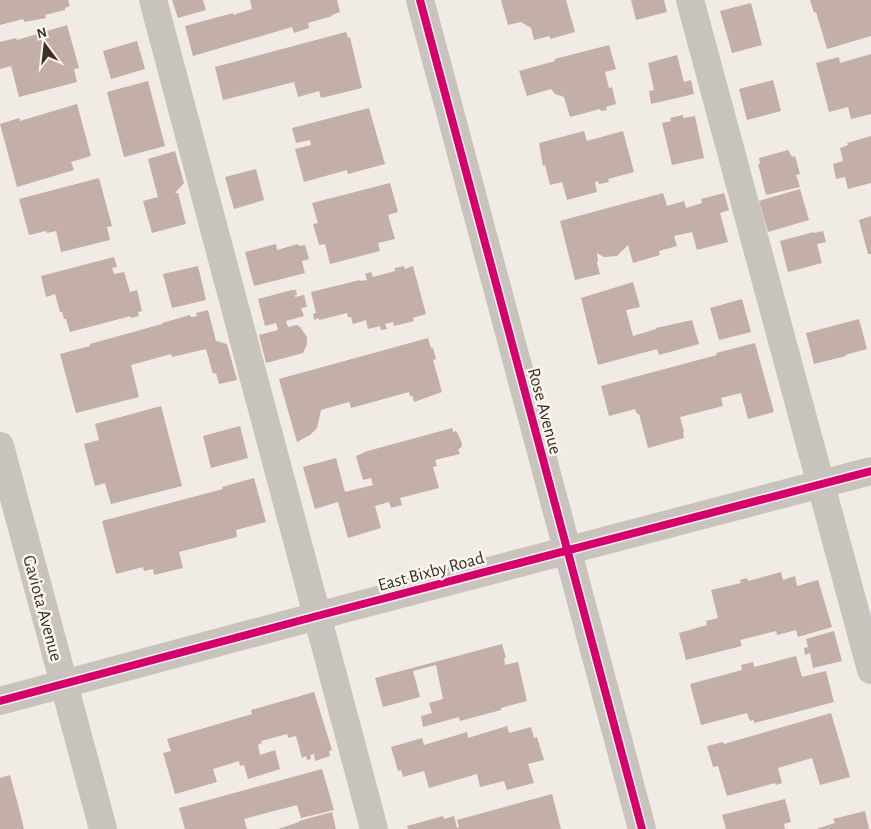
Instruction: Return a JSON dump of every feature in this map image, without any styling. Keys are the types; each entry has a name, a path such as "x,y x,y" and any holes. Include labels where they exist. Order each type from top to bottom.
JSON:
{"street":[{"path":"152,0 374,829"},
{"name":"Rose Avenue","path":"420,0 642,829"},
{"path":"690,0 871,670"},
{"name":"Gaviota Avenue","path":"0,446 103,829"},
{"name":"East Bixby Road","path":"0,701 871,471"}],"building":[{"path":"0,0 68,0 70,6 65,8 65,10 45,15 46,18 24,22 23,19 0,25"},
{"path":"172,0 203,0 206,10 178,18"},
{"path":"250,0 337,0 340,12 308,23 309,28 294,33 292,27 193,56 185,26 252,9"},
{"path":"501,0 566,0 575,32 550,39 550,36 534,40 531,28 521,22 508,25"},
{"path":"631,0 664,0 667,12 636,20"},
{"path":"810,0 871,0 871,36 827,49 816,12 814,13"},
{"path":"751,3 762,45 732,53 720,11"},
{"path":"67,25 79,68 74,69 77,82 19,97 11,66 0,69 0,42 16,38 17,40"},
{"path":"346,32 348,38 350,37 362,88 321,98 319,91 298,97 294,82 223,100 215,67"},
{"path":"137,41 145,69 111,79 103,51"},
{"path":"609,45 616,69 605,72 609,88 612,87 616,104 606,107 607,110 601,111 600,109 570,117 564,97 555,94 551,89 527,96 519,71 555,61 555,59"},
{"path":"871,54 871,114 851,119 848,107 829,112 816,63 839,57 840,63"},
{"path":"677,55 684,82 691,80 694,94 651,104 649,91 654,90 648,63"},
{"path":"773,80 781,111 747,120 739,89"},
{"path":"148,81 165,146 124,157 107,92"},
{"path":"77,104 91,156 71,162 74,170 17,187 0,124 19,118 20,121"},
{"path":"369,108 385,164 348,174 347,170 304,182 295,149 311,145 310,140 296,143 292,128"},
{"path":"683,115 683,118 695,116 704,158 672,165 662,123 671,121 670,118"},
{"path":"584,131 587,141 623,131 634,172 608,179 609,182 599,184 598,181 595,182 597,192 567,200 562,182 550,185 545,165 543,166 539,143"},
{"path":"871,136 871,183 848,189 845,177 836,179 833,164 843,161 840,148 848,145 847,143"},
{"path":"788,150 792,157 795,156 800,174 796,175 800,187 766,195 758,164 760,164 759,158"},
{"path":"175,151 184,183 175,193 178,193 186,224 152,233 143,201 158,197 148,159"},
{"path":"256,169 264,200 234,209 225,177"},
{"path":"99,178 112,226 107,227 110,240 61,252 56,231 29,235 19,199"},
{"path":"390,183 398,212 388,215 395,239 378,243 380,251 330,264 325,244 319,245 313,224 318,223 312,203"},
{"path":"800,189 809,220 768,232 759,201"},
{"path":"663,193 667,206 684,201 686,208 702,203 701,199 724,193 729,210 720,213 728,242 697,250 692,232 674,236 677,246 659,251 660,255 633,263 628,245 617,256 604,257 597,253 600,274 575,280 560,221"},
{"path":"871,216 871,254 868,254 859,220"},
{"path":"823,231 826,242 817,244 822,263 788,272 780,241"},
{"path":"276,244 277,250 298,244 299,246 305,245 309,259 302,261 305,273 254,286 245,252"},
{"path":"114,257 117,267 112,268 114,274 124,272 130,292 137,290 142,311 138,312 139,316 131,318 131,316 70,332 66,319 64,319 62,312 60,312 55,294 46,297 41,276"},
{"path":"198,266 206,300 172,308 163,274"},
{"path":"404,266 405,269 413,266 426,314 413,318 414,321 394,326 393,322 385,324 387,329 381,330 380,326 368,329 366,320 353,324 351,317 348,317 347,313 314,320 313,314 316,313 311,292 367,280 365,274 371,272 373,277 395,271 395,268"},
{"path":"633,282 640,307 626,310 633,336 656,328 692,320 699,344 659,355 657,349 598,365 581,298"},
{"path":"296,290 297,295 295,297 304,295 307,307 301,308 304,316 286,321 288,327 297,325 300,327 307,337 307,344 303,353 266,363 259,335 278,330 276,323 265,326 258,299"},
{"path":"742,299 751,332 719,340 710,308"},
{"path":"208,310 216,341 227,344 237,380 219,384 216,373 213,374 206,349 172,357 171,354 131,365 139,397 76,413 60,354 190,315 191,317 197,316 196,313"},
{"path":"859,319 867,349 814,364 806,333"},
{"path":"428,338 436,359 433,360 442,392 414,402 409,392 351,408 349,402 321,410 317,428 310,435 297,442 279,379"},
{"path":"755,343 774,412 748,419 741,393 721,398 723,406 680,417 684,438 648,448 639,414 637,414 635,409 609,416 601,386"},
{"path":"161,406 182,486 111,504 105,483 95,486 84,444 99,440 95,424"},
{"path":"240,426 248,458 211,468 203,436"},
{"path":"452,428 453,432 456,431 462,444 461,448 458,449 460,454 435,460 437,466 433,467 439,488 400,498 402,505 391,508 389,502 375,506 381,528 348,538 338,502 315,509 303,467 336,458 345,492 373,485 371,478 363,480 356,456 364,452"},
{"path":"254,478 266,522 236,530 237,537 179,552 183,568 154,575 153,569 144,571 143,567 116,574 102,521 223,489 222,487"},
{"path":"781,572 783,580 795,576 797,586 818,580 832,627 798,637 796,630 777,635 776,631 740,640 742,646 686,660 679,633 707,625 706,621 718,618 711,590 741,583 740,580 747,578 748,581"},
{"path":"834,631 842,661 813,668 810,653 805,655 804,648 808,647 806,639"},
{"path":"502,644 506,658 504,658 505,665 518,662 527,701 460,721 459,717 423,727 421,716 432,713 429,703 443,699 436,665 413,671 420,697 383,707 375,678"},
{"path":"796,656 802,677 826,671 834,702 754,723 754,720 750,721 747,713 701,725 690,684 742,670 741,665 753,662 754,667"},
{"path":"314,692 332,750 329,751 330,756 315,761 314,754 310,755 311,759 307,760 306,756 302,758 296,736 288,738 287,734 261,741 262,743 258,745 260,755 275,750 280,769 248,779 244,765 240,766 239,761 213,769 217,782 175,794 163,753 171,751 167,739 252,714 251,710"},
{"path":"831,713 850,777 820,785 812,758 778,768 782,783 776,785 775,783 727,796 718,766 713,767 707,746 723,742 724,744"},
{"path":"507,726 509,733 531,727 534,738 537,737 544,760 528,764 534,783 507,790 504,781 480,787 477,774 429,788 424,771 403,777 401,770 398,771 391,747 422,738 424,745 467,732 468,738"},
{"path":"322,769 334,810 301,818 297,805 244,819 247,829 185,829 179,808"},
{"path":"10,775 24,829 0,829 0,778"},
{"path":"552,794 561,829 408,829 407,826 443,816 444,819 454,816 457,828 459,827 457,820"},
{"path":"785,799 791,822 784,824 785,829 726,829 722,815"},
{"path":"865,811 869,829 816,829 835,823 833,819"},
{"path":"332,812 336,829 278,829 299,821"}],"cycle path":[{"path":"420,0 642,829"},
{"path":"0,701 871,471"}]}
